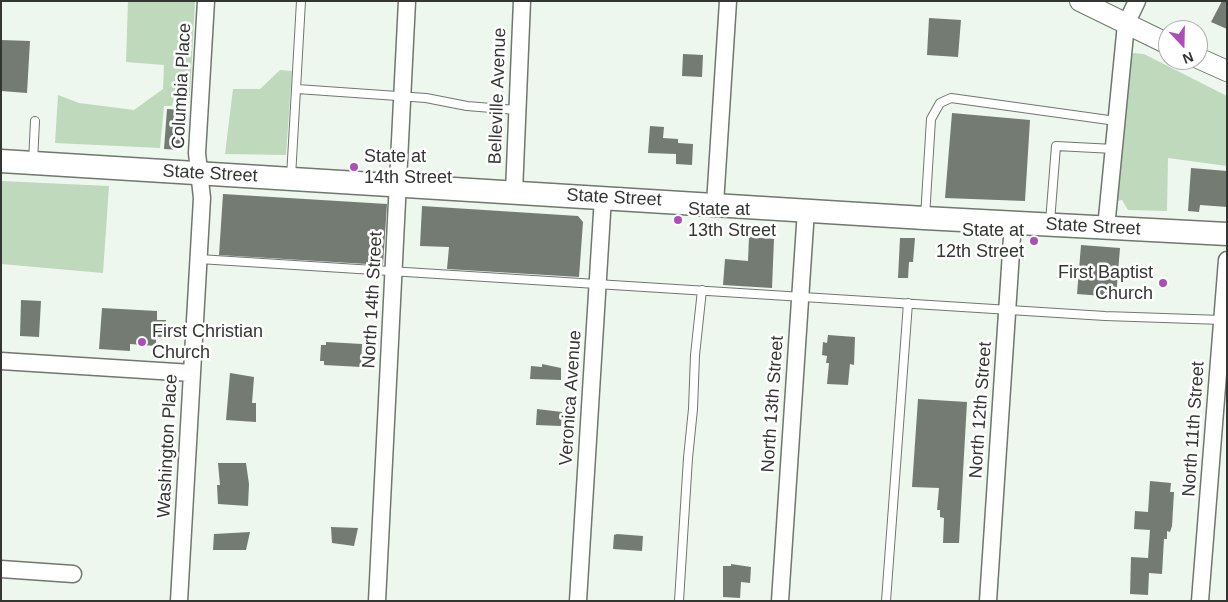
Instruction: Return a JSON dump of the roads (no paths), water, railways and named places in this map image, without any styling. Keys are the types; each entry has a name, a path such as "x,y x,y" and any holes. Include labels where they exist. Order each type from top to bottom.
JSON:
{"main road":[{"name":"State Street","path":"1,161 924,218 1227,234"}],"street":[{"name":"Columbia Place","path":"199,174 197,153 206,1"},
{"name":"North 14th Street","path":"377,601 407,1"},
{"name":"Belleville Avenue","path":"514,192 522,1"},
{"path":"714,204 728,1"},
{"path":"1080,1 1158,39"},
{"path":"1106,228 1126,24 1137,1"},
{"path":"1208,62 1227,71"},
{"name":"Washington Place","path":"179,601 202,198 199,174"},
{"name":"Veronica Avenue","path":"578,601 603,197"},
{"name":"North 13th Street","path":"780,601 806,210"},
{"name":"North 12th Street","path":"988,601 1013,222"},
{"name":"North 11th Street","path":"1200,601 1224,337 1222,320 1227,260"},
{"path":"1,361 192,373"},
{"path":"1,569 73,574"}],"lane":[{"path":"291,178 301,1"},
{"path":"297,90 426,98 466,106 516,110"},
{"path":"924,218 931,119 940,104 951,98 1116,121"},
{"path":"33,163 35,121"},
{"path":"1049,224 1056,146 1114,149"},
{"path":"199,259 1170,319 1222,320"},
{"path":"679,601 695,355 702,290"},
{"path":"886,601 908,302"}],"place":[{"name":"State at 14th Street","path":"354,167"},
{"name":"State at 13th Street","path":"678,220"},
{"name":"State at 12th Street","path":"1034,241"},
{"name":"First Baptist Church","path":"1163,283"},
{"name":"First Christian Church","path":"142,342"}]}
